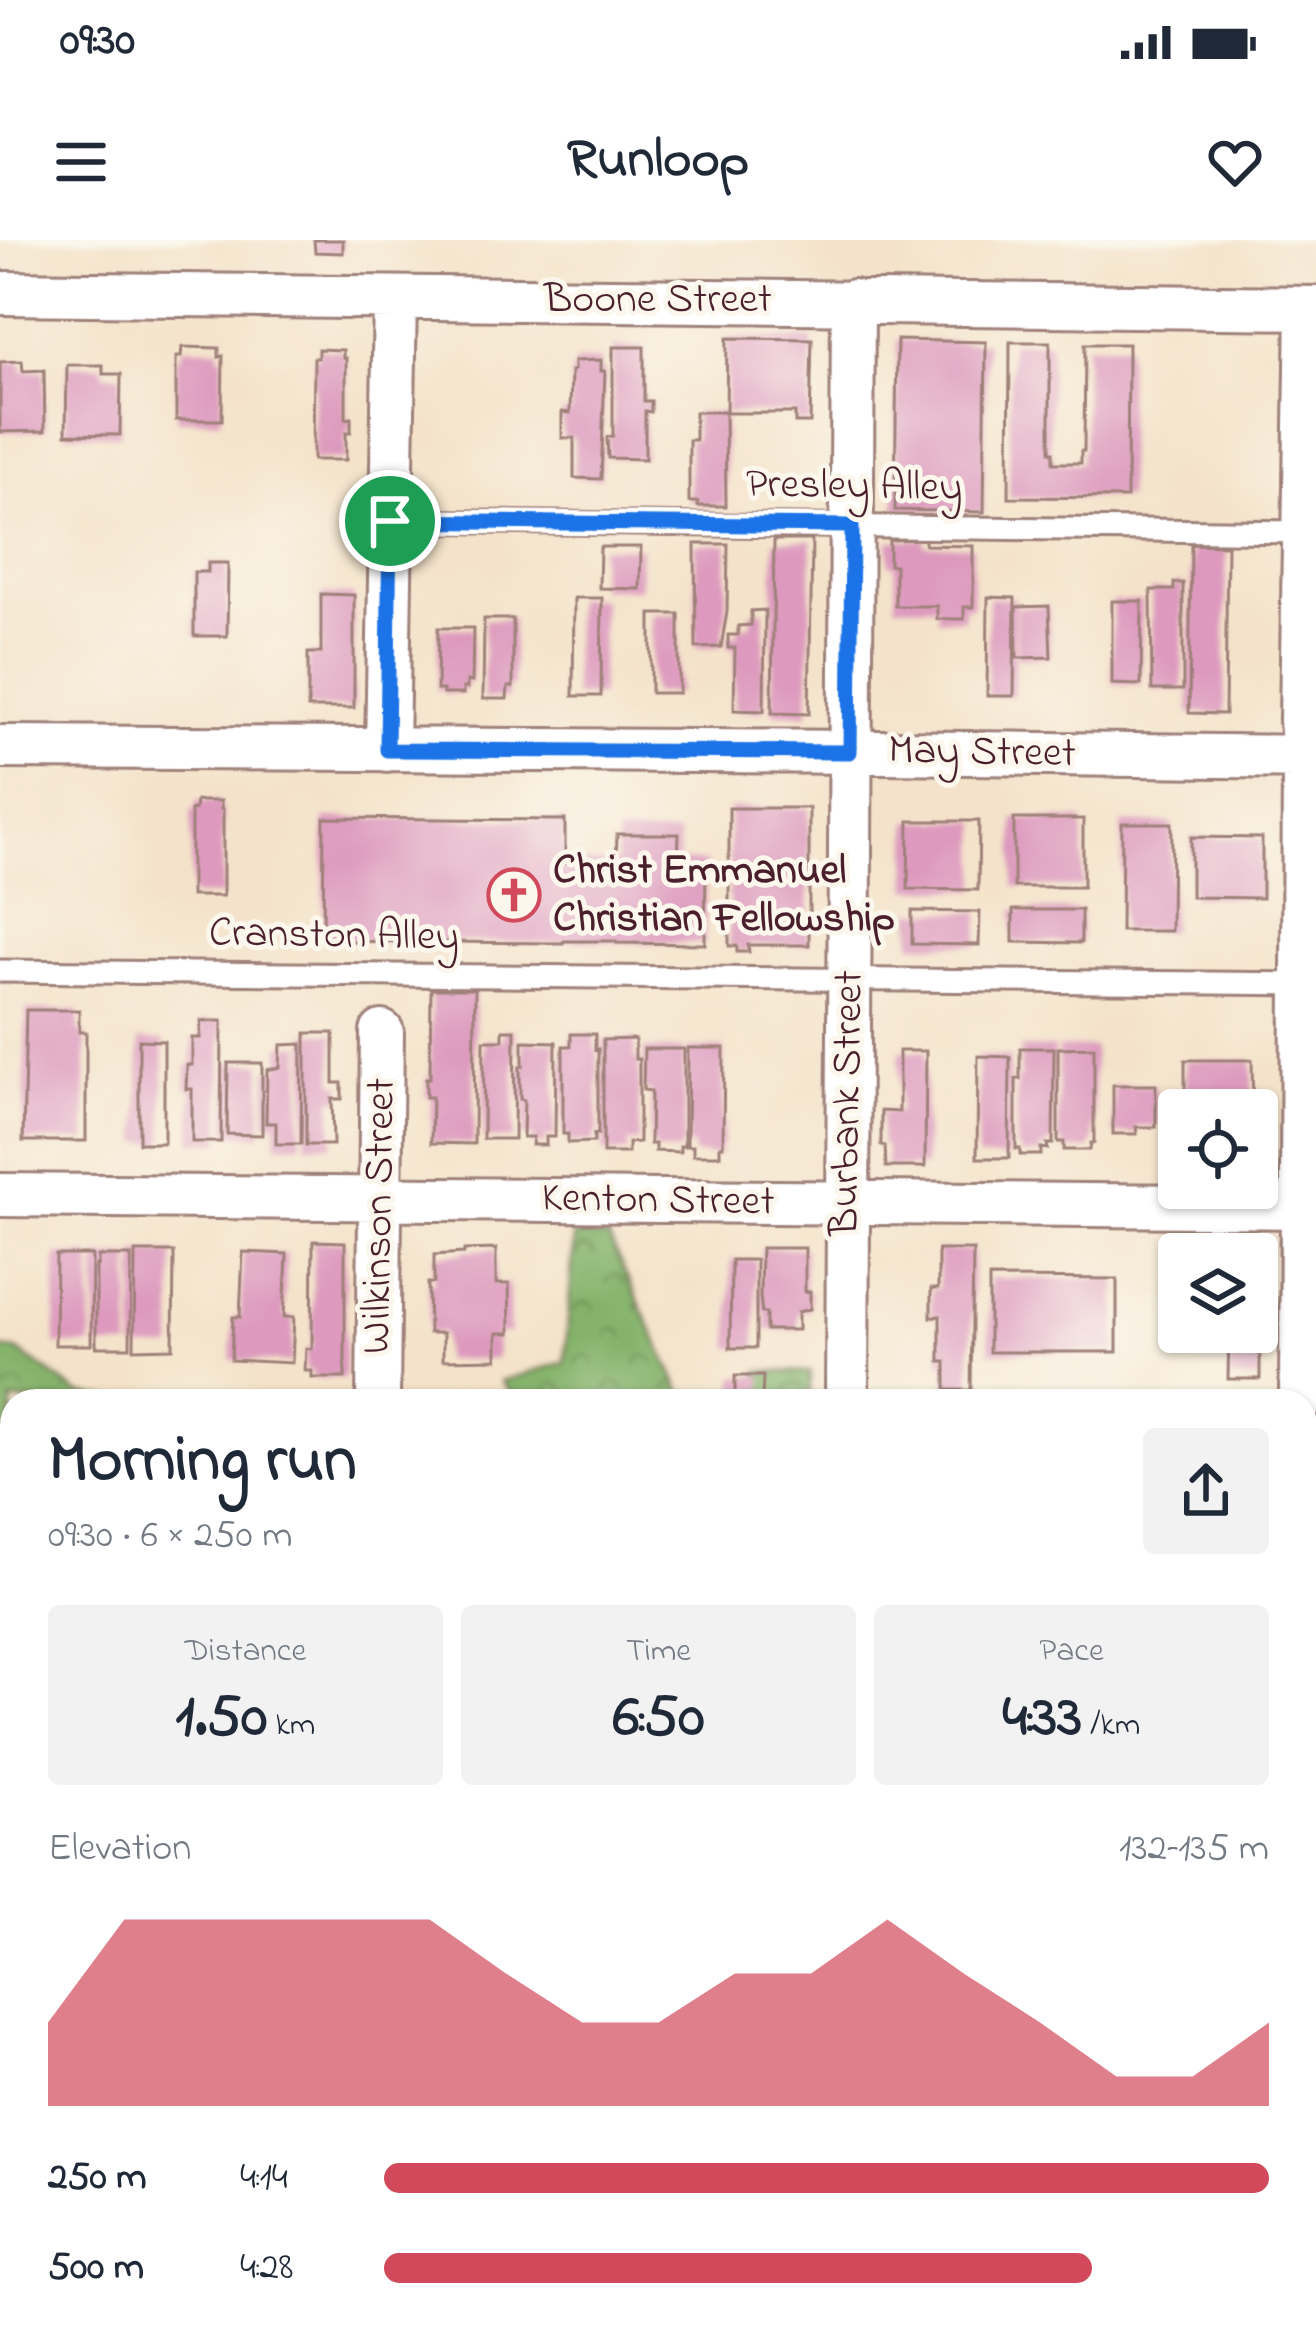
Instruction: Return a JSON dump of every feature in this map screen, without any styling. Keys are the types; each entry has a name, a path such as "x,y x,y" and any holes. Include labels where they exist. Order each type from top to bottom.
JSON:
{"street":[{"name":"Boone Street","path":"0,293 1312,308"},
{"path":"387,750 395,298"},
{"name":"Burbank Street","path":"847,1389 853,302"},
{"path":"1301,1389 1309,1207 1310,758 1300,720 1310,532 1312,308"},
{"name":"May Street","path":"0,747 1310,758"},
{"name":"Wilkinson Street","path":"378,1389 382,1032"},
{"name":"Kenton Street","path":"0,1195 1309,1207"}],"lane":[{"name":"Presley Alley","path":"390,521 1310,532"},
{"name":"Cranston Alley","path":"0,971 1310,984"}],"green space":[{"path":"574,1235 608,1237 680,1389 507,1389 501,1381 565,1362"},
{"path":"0,1348 17,1350 73,1389 0,1389"},
{"path":"759,1371 810,1372 810,1389 757,1389"}],"building":[{"path":"314,240 343,240 343,253 315,252"},
{"path":"727,338 812,339 810,423 795,423 795,413 726,413"},
{"path":"897,340 986,342 984,512 895,510"},
{"path":"1010,342 1050,342 1053,463 1081,463 1085,344 1128,344 1127,498 1009,497"},
{"path":"182,347 219,348 219,357 223,356 222,420 176,420 176,357 181,357"},
{"path":"613,347 644,347 644,401 651,401 651,412 645,411 645,459 608,458 607,437 613,436"},
{"path":"318,349 343,350 346,358 346,419 351,418 351,432 346,432 346,460 313,460"},
{"path":"601,360 601,371 605,371 601,479 574,478 574,438 562,438 562,412 570,413 571,371 574,361"},
{"path":"22,361 23,371 44,370 45,431 0,432 0,362"},
{"path":"67,365 103,365 103,374 121,374 120,435 66,434"},
{"path":"695,412 725,412 726,506 689,502 689,440 695,440"},
{"path":"925,539 925,545 973,546 973,607 964,607 964,619 937,619 937,606 895,606 895,565 889,565 889,540"},
{"path":"774,540 812,540 809,714 772,713"},
{"path":"695,544 728,544 727,612 721,647 696,648"},
{"path":"1191,544 1227,545 1225,714 1189,713"},
{"path":"600,547 641,547 640,589 599,588"},
{"path":"208,563 228,563 227,636 194,636 194,572 208,572"},
{"path":"1174,583 1183,583 1183,690 1152,690 1151,590 1174,590"},
{"path":"321,594 354,595 354,708 308,708 308,653 321,653"},
{"path":"988,597 1015,598 1014,696 987,696"},
{"path":"574,598 602,598 601,696 573,696"},
{"path":"1112,601 1142,601 1141,685 1112,684"},
{"path":"1049,606 1051,657 1017,658 1016,607"},
{"path":"765,610 764,711 734,710 735,648 728,648 728,635 738,635 738,626 751,625 751,611"},
{"path":"651,614 679,614 679,693 651,693"},
{"path":"484,619 513,619 513,687 508,687 507,699 483,699"},
{"path":"438,628 473,628 472,682 467,681 463,694 437,690"},
{"path":"196,801 221,801 223,896 191,896 191,810"},
{"path":"729,808 809,808 809,945 748,945 749,952 729,946"},
{"name":"Christ Emmanuel Christian Fellowship","path":"324,818 565,820 565,863 616,863 617,834 679,834 678,861 706,862 705,944 323,941"},
{"path":"1014,819 1083,819 1083,887 1014,887"},
{"path":"909,821 979,821 978,890 908,889"},
{"path":"1122,823 1172,823 1171,931 1121,931"},
{"path":"1191,837 1262,838 1262,898 1191,897"},
{"path":"1013,910 1081,910 1081,943 1013,942"},
{"path":"912,911 980,912 979,945 912,944"},
{"path":"431,989 475,989 474,1144 431,1143 432,1097 426,1097 426,1078 430,1078"},
{"path":"26,1010 79,1010 79,1032 86,1032 86,1141 23,1141"},
{"path":"201,1021 222,1021 221,1142 192,1142 187,1065 192,1065 192,1038 200,1038"},
{"path":"503,1030 515,1030 514,1139 483,1139 484,1040 503,1040"},
{"path":"306,1033 334,1033 334,1083 342,1083 342,1099 332,1099 333,1145 306,1145"},
{"path":"571,1034 595,1034 598,1134 594,1142 568,1143 568,1134 563,1134 563,1046 571,1046"},
{"path":"635,1039 639,1142 628,1143 628,1153 603,1153 603,1040"},
{"path":"139,1040 164,1041 164,1143 139,1143"},
{"path":"523,1041 556,1042 555,1137 546,1137 546,1145 532,1145 533,1137 523,1137"},
{"path":"302,1044 301,1144 276,1144 276,1123 266,1123 267,1070 280,1067 281,1045"},
{"path":"1094,1047 1094,1143 1090,1150 1064,1150 1064,1142 1058,1142 1058,1048"},
{"path":"688,1048 724,1048 720,1155 693,1155 693,1146 687,1146"},
{"path":"1020,1048 1054,1048 1053,1144 1041,1148 1041,1155 1020,1155 1016,1149"},
{"path":"644,1049 684,1049 684,1146 680,1152 655,1151 655,1144 650,1144 651,1091 643,1090"},
{"path":"899,1051 926,1051 925,1167 886,1167 885,1146 881,1145 881,1111 899,1112"},
{"path":"978,1056 1010,1057 1009,1158 977,1158"},
{"path":"1185,1060 1252,1060 1253,1089 1185,1089"},
{"path":"228,1063 262,1063 262,1135 227,1134"},
{"path":"1113,1085 1156,1085 1156,1127 1136,1127 1137,1134 1113,1134"},
{"path":"313,1241 345,1242 345,1378 312,1378 312,1371 305,1371 306,1348 312,1349"},
{"path":"761,1248 805,1248 810,1309 798,1312 798,1330 766,1330 760,1297"},
{"path":"496,1249 496,1284 509,1284 510,1333 497,1333 497,1359 443,1360 443,1333 429,1333 428,1283 434,1283 434,1255"},
{"path":"938,1250 973,1250 971,1389 946,1389 946,1362 940,1362 940,1316 931,1317 931,1289 938,1289"},
{"path":"135,1252 174,1252 173,1348 134,1349"},
{"path":"243,1252 287,1254 284,1317 294,1317 292,1363 231,1360 233,1317 240,1317"},
{"path":"56,1255 92,1255 91,1345 55,1345"},
{"path":"98,1256 131,1256 130,1347 96,1347"},
{"path":"731,1260 756,1260 756,1348 730,1348"},
{"path":"989,1278 1117,1279 1117,1352 989,1352"},
{"path":"1229,1353 1260,1353 1260,1379 1228,1379"},
{"path":"735,1376 763,1376 762,1389 735,1389"}],"place":[{"name":"Christ Emmanuel Christian Fellowship","path":"514,895"}],"route":[{"path":"390,521 852,526 850,752 387,750 390,521"}]}
